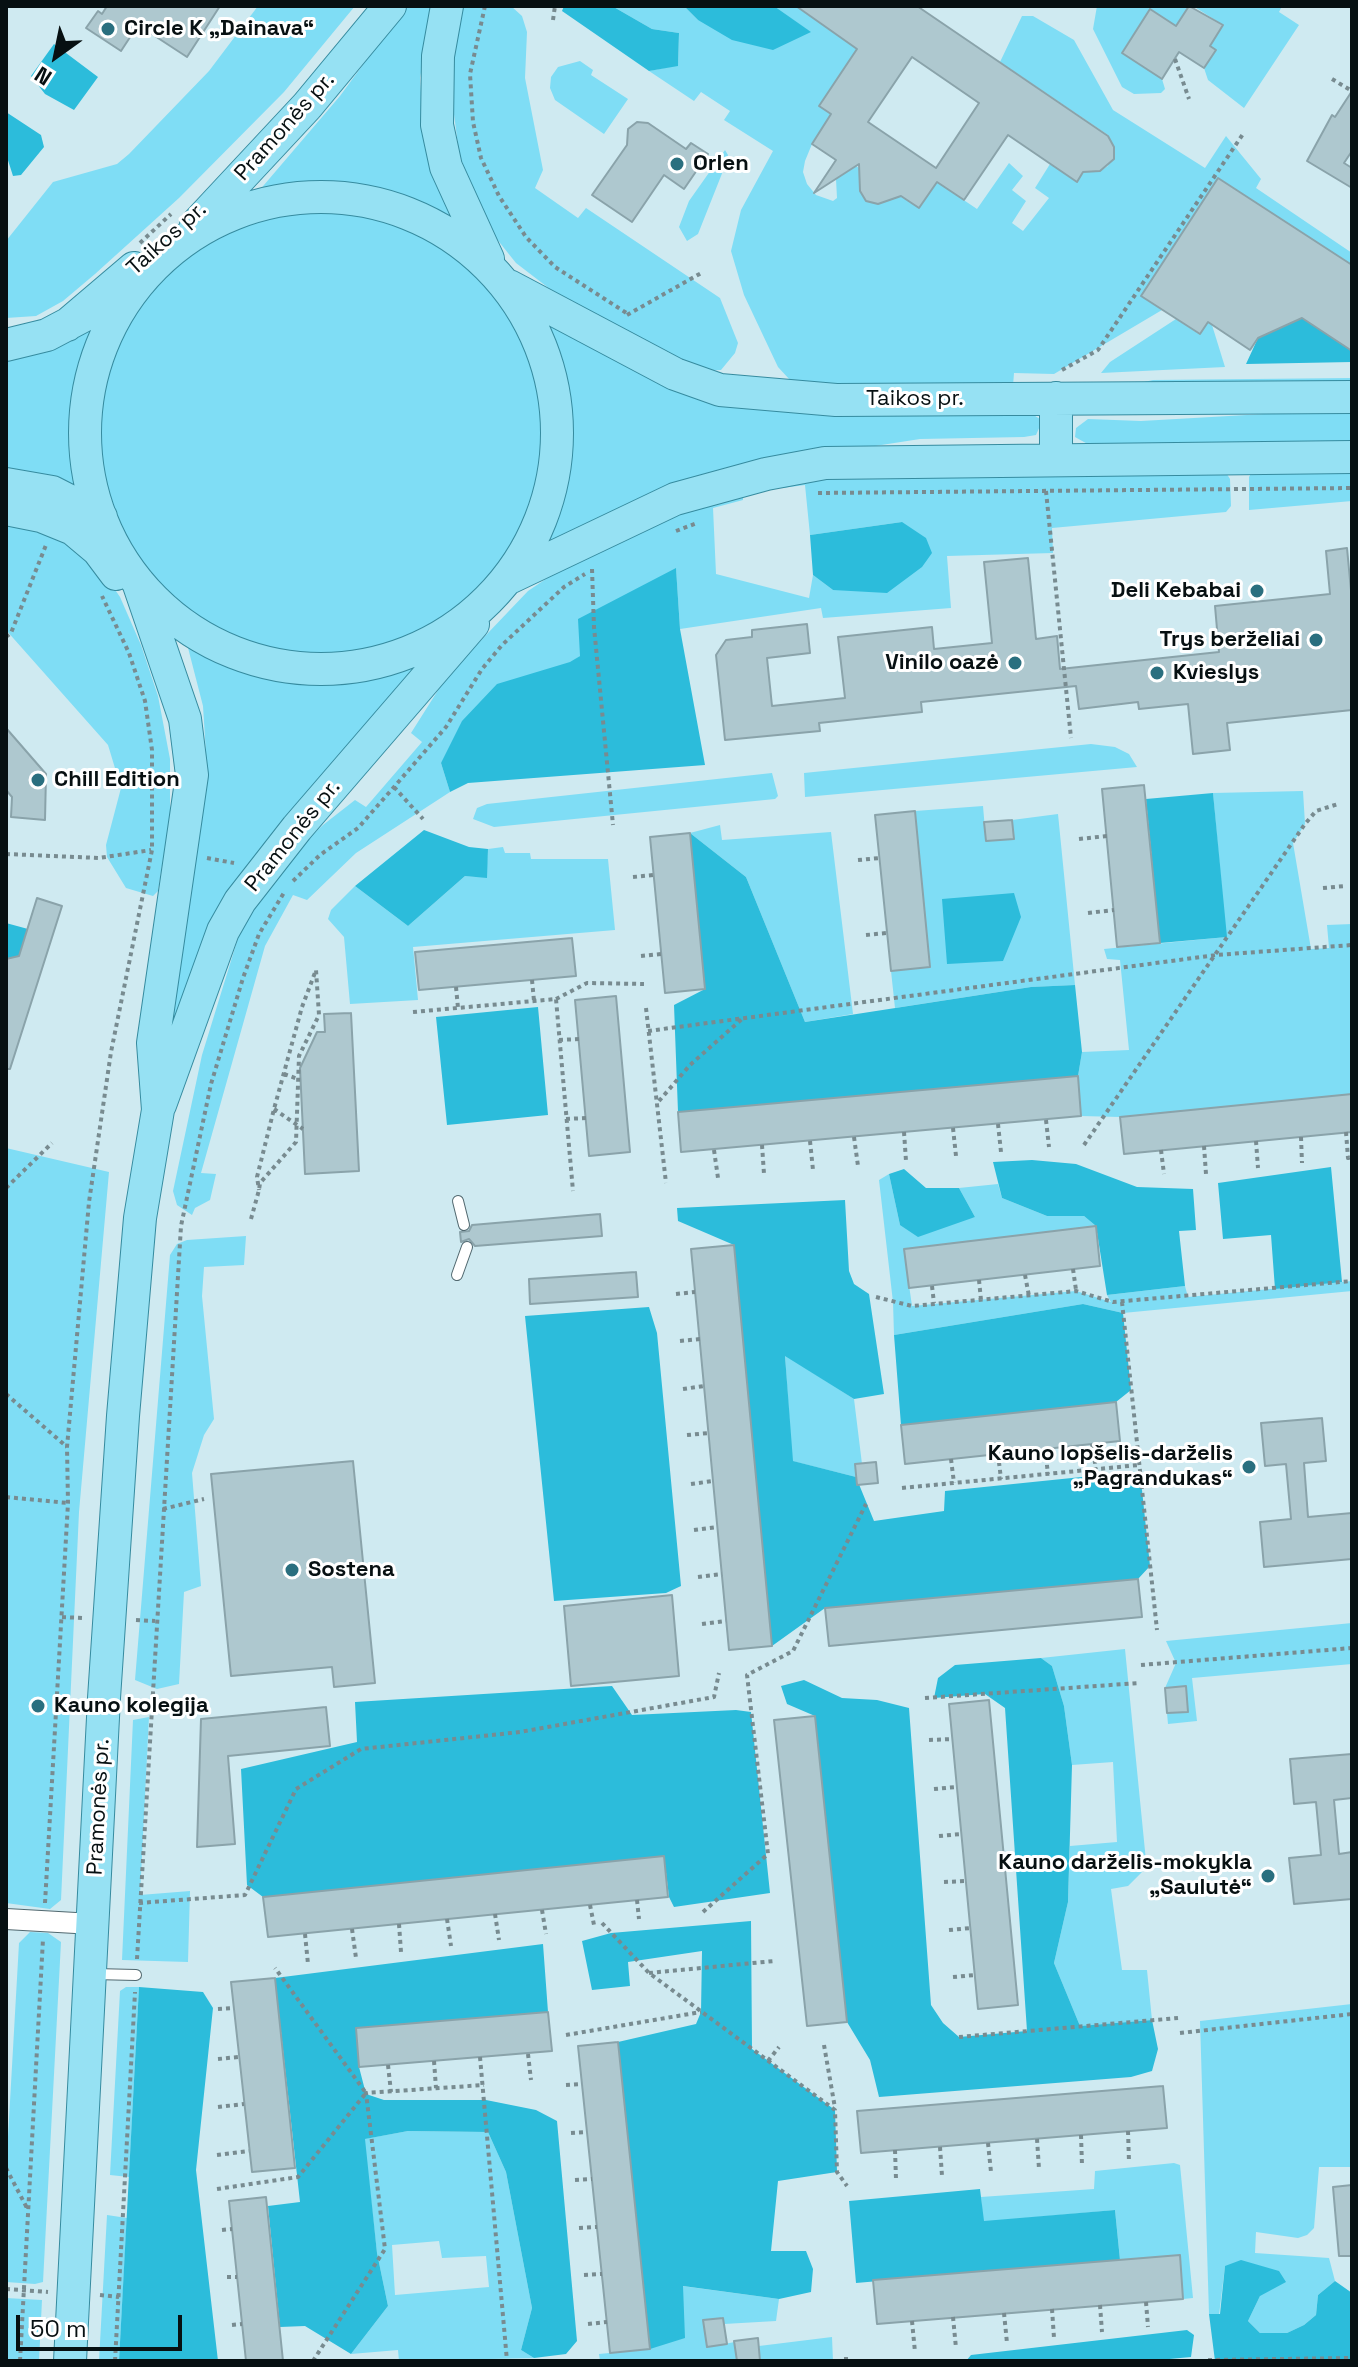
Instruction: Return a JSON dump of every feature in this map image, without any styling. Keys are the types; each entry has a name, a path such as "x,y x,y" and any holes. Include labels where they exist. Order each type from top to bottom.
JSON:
{"main road":[{"name":"Pramonės pr.","path":"177,245 265,150 390,6"},
{"path":"447,6 438,56 437,125 446,167 499,278"},
{"name":"Taikos pr.","path":"67,325 265,150"},
{"path":"499,278 462,244 425,221 384,206 341,198 297,198 254,206 214,222 177,245 148,271 119,309 92,373 85,414 85,455 101,517 138,582 171,616 211,642 256,660 303,668 350,667 397,656 440,637 499,589 675,499 766,474 825,463 1352,457"},
{"name":"Taikos pr.","path":"6,345 47,335 67,325 106,304 148,271"},
{"name":"Pramonės pr.","path":"70,2361 89,1973 124,1401 140,1218 158,1110 223,931 261,871 445,660 528,546 544,510 554,471 557,431 553,391 543,353 526,316 499,278"},
{"name":"Taikos pr.","path":"499,278 675,374 720,390 836,400 1055,386 1352,397"},
{"path":"1055,386 1056,459"},
{"path":"6,484 52,492 101,517"},
{"path":"6,509 60,521 98,550 130,594 158,644"},
{"name":"Pramonės pr.","path":"138,582 185,719 192,775 167,851 169,917 153,1043 158,1110"}],"street":[{"path":"6,1919 93,1924"}],"lane":[{"path":"458,1201 464,1225"},
{"path":"457,1275 467,1247"},
{"path":"89,1973 136,1975"}],"path":[{"path":"485,6 470,74 473,122 481,158 526,237 555,267 628,314 703,272"},
{"path":"553,20 555,6"},
{"path":"1175,59 1189,99"},
{"path":"1332,79 1352,91"},
{"path":"1055,386 1098,350 1243,134"},
{"path":"813,494 1352,488"},
{"path":"1046,491 1071,738"},
{"path":"670,532 699,523"},
{"path":"35,539 56,546"},
{"path":"6,637 47,543"},
{"path":"115,2361 139,1903 181,1226 211,1084 259,934 286,888 320,855 358,828 446,727 482,669 502,645 564,587 603,564"},
{"path":"592,569 594,627 613,825"},
{"path":"20,2361 68,1503 67,1447 94,1164 131,939 167,851 145,701 129,653 98,588"},
{"path":"394,787 423,819"},
{"path":"1084,1145 1316,811 1338,804"},
{"path":"1079,839 1107,836"},
{"path":"6,854 99,858 167,851 261,871"},
{"path":"858,860 880,858"},
{"path":"633,877 654,875"},
{"path":"1323,888 1346,886"},
{"path":"1088,913 1114,910"},
{"path":"866,935 887,933"},
{"path":"648,1031 1216,955 1352,945"},
{"path":"641,956 661,954"},
{"path":"251,1219 259,1190 296,1142 298,1079 302,1057 319,1015 316,970 302,1007 274,1109 257,1177 259,1190"},
{"path":"532,980 534,1001"},
{"path":"413,1012 556,999 587,983 644,984"},
{"path":"456,987 458,1008"},
{"path":"556,999 573,1191"},
{"path":"646,1008 666,1183"},
{"path":"659,1101 690,1065 744,1018"},
{"path":"559,1040 579,1039"},
{"path":"284,1074 298,1079"},
{"path":"274,1109 296,1128 303,1129"},
{"path":"566,1119 586,1118"},
{"path":"1046,1120 1049,1147"},
{"path":"998,1124 1001,1152"},
{"path":"953,1128 956,1156"},
{"path":"904,1132 906,1161"},
{"path":"1346,1132 1348,1158 1352,1157"},
{"path":"854,1137 858,1166"},
{"path":"1301,1137 1302,1163"},
{"path":"810,1141 813,1170"},
{"path":"1256,1141 1258,1168"},
{"path":"6,1188 52,1143"},
{"path":"762,1145 764,1174"},
{"path":"1204,1146 1206,1174"},
{"path":"714,1150 718,1178"},
{"path":"1161,1150 1164,1174"},
{"path":"1073,1269 1076,1291"},
{"path":"1025,1275 1029,1296"},
{"path":"979,1280 981,1300"},
{"path":"876,1297 912,1306 1076,1291 1122,1302 1352,1281"},
{"path":"932,1286 934,1304"},
{"path":"676,1294 695,1292"},
{"path":"1122,1302 1157,1630"},
{"path":"680,1341 700,1339"},
{"path":"683,1389 704,1386"},
{"path":"6,1394 67,1447"},
{"path":"687,1435 709,1433"},
{"path":"1092,1444 1096,1469"},
{"path":"1045,1449 1048,1474"},
{"path":"998,1454 1001,1479"},
{"path":"951,1459 954,1483"},
{"path":"902,1488 1139,1465"},
{"path":"691,1484 713,1481"},
{"path":"6,1497 68,1503"},
{"path":"163,1509 204,1499"},
{"path":"703,1912 768,1854 747,1675 793,1651 866,1504"},
{"path":"694,1530 717,1527"},
{"path":"698,1577 722,1574"},
{"path":"702,1624 726,1621"},
{"path":"1141,1665 1352,1648"},
{"path":"139,1903 245,1895 296,1789 361,1749 520,1732 646,1712 714,1697 719,1673"},
{"path":"925,1698 1139,1683"},
{"path":"929,1740 953,1739"},
{"path":"934,1789 957,1787"},
{"path":"939,1836 962,1834"},
{"path":"944,1882 966,1881"},
{"path":"637,1900 639,1919"},
{"path":"590,1905 594,1925"},
{"path":"542,1910 546,1934"},
{"path":"495,1914 499,1940"},
{"path":"447,1919 451,1946"},
{"path":"602,1923 649,1973 835,2110"},
{"path":"399,1924 401,1952"},
{"path":"949,1930 971,1928"},
{"path":"352,1929 356,1958"},
{"path":"305,1934 308,1964"},
{"path":"649,1973 774,1961"},
{"path":"275,1968 366,2093 385,2249 313,2361"},
{"path":"953,1977 975,1975"},
{"path":"218,2009 234,2008"},
{"path":"566,2035 701,2012"},
{"path":"1180,2033 1352,2014"},
{"path":"959,2037 1178,2018"},
{"path":"824,2045 835,2110 837,2172 847,2186"},
{"path":"768,2061 779,2047"},
{"path":"528,2054 531,2080"},
{"path":"218,2059 239,2057"},
{"path":"480,2057 507,2361"},
{"path":"434,2061 436,2088"},
{"path":"388,2065 391,2092"},
{"path":"566,2085 582,2084"},
{"path":"217,2189 298,2177 366,2093 484,2085"},
{"path":"218,2107 244,2104"},
{"path":"1128,2131 1129,2162"},
{"path":"571,2133 587,2132"},
{"path":"1081,2135 1082,2165"},
{"path":"1037,2139 1039,2169"},
{"path":"988,2143 991,2172"},
{"path":"940,2147 942,2176"},
{"path":"895,2150 896,2179"},
{"path":"217,2155 249,2151"},
{"path":"6,2168 28,2211"},
{"path":"575,2180 592,2179"},
{"path":"579,2228 597,2227"},
{"path":"222,2230 232,2229"},
{"path":"584,2275 602,2274"},
{"path":"227,2277 237,2277"},
{"path":"1146,2302 1148,2327"},
{"path":"1100,2305 1102,2332"},
{"path":"1052,2309 1054,2338"},
{"path":"1004,2313 1007,2343"},
{"path":"953,2317 956,2348"},
{"path":"912,2321 915,2352"},
{"path":"588,2324 607,2322"},
{"path":"232,2325 242,2324"},
{"path":"1208,2360 1352,2358"}],"shaded area":[{"path":"258,6 355,6 284,92 179,198 95,274 63,301 36,316 6,318 6,241 53,182 117,164 129,154 209,71"},
{"path":"406,6 433,6 420,78 424,136 454,223 403,199 370,191 330,186 258,192 340,96"},
{"path":"465,6 511,6 522,16 527,32 525,78 543,170 535,188 578,218 586,208 720,298 738,343 735,353 721,370 700,371 559,296 516,263 492,233 474,196 459,153 452,99 456,34 461,10"},
{"path":"564,6 612,6 652,29 679,33 678,66 649,71 562,11"},
{"path":"612,6 684,6 698,20 810,32 774,6 796,6 840,37 862,6 886,6 820,106 831,114 805,161 803,172 807,184 816,195 833,201 837,198 836,179 850,162 865,172 859,180 860,191 867,201 878,204 937,182 977,209 1009,163 1023,176 1012,190 1026,201 1012,223 1023,231 1049,198 1035,188 1050,164 1077,181 1085,169 1100,171 1108,166 1114,147 1108,135 1000,62 1022,16 1033,16 1074,40 1113,110 1205,168 1226,136 1261,179 1256,188 1352,253 1352,265 1218,178 1141,296 1162,310 1054,374 1014,373 1013,386 813,388 790,380 778,367 744,295 731,251 741,210 773,151 724,120 730,111 701,92 694,101 649,71 678,65 679,33 652,29"},
{"path":"684,6 774,6 811,32 773,50 732,40 698,20"},
{"path":"1097,6 1189,6 1176,26 1150,9 1122,52 1162,79 1165,89 1161,93 1134,94 1122,87 1093,29"},
{"path":"1193,6 1282,6 1279,12 1299,25 1244,108 1208,80 1204,68 1216,50 1210,46 1223,25"},
{"path":"54,44 98,77 74,110 45,94 31,76"},
{"path":"580,61 593,70 591,75 628,99 604,134 555,100 550,88 551,77 558,67"},
{"path":"6,112 41,135 44,147 21,175 13,176 6,154"},
{"path":"725,150 728,155 723,171 698,234 687,241 679,227 689,201"},
{"path":"322,212 365,216 407,228 445,249 479,276 506,310 527,348 539,390 543,433 539,476 527,518 506,556 479,590 445,617 407,638 365,650 322,654 279,650 237,638 199,617 165,590 138,556 117,518 105,476 101,433 105,390 117,348 138,310 165,276 199,249 237,228 279,216"},
{"path":"1302,318 1352,351 1352,362 1246,364 1258,338"},
{"path":"1176,319 1199,334 1208,322 1212,325 1225,367 1101,373 1110,362"},
{"path":"101,321 88,350 77,391 72,443 80,485 77,491 6,472 6,358 73,336"},
{"path":"542,321 671,387 1032,414 1040,419 1040,426 1036,435 1024,437 920,439 830,453 549,542 570,456 571,421 565,383"},
{"path":"1352,378 1352,383 1131,385 1153,380"},
{"path":"1352,409 1352,444 1093,447 1075,437 1076,428 1088,419 1141,421"},
{"path":"1253,470 1352,470 1352,501 1249,510 1249,477"},
{"path":"1225,471 1230,479 1231,506 1226,512 1052,528 1053,553 947,556 951,608 823,618 821,608 680,629 676,569 580,656 441,763 450,792 356,853 307,900 293,895 265,946 201,1173 216,1174 210,1200 195,1208 192,1215 177,1205 173,1191 202,1055 238,938 260,896 292,854 323,825 355,800 366,807 422,742 411,733 447,676 528,591 568,564 673,516 743,494 743,500 713,508 716,574 809,598 813,575 833,590 902,522 810,535 805,485 782,488 781,482 847,475"},
{"path":"6,516 30,520 95,560 120,597 141,645 158,696 170,759 170,815 158,891 153,896 126,888 107,857 106,845 121,788 108,745 6,630"},
{"path":"902,522 926,538 932,553 922,567 887,593 833,590 813,575 810,535"},
{"path":"676,568 680,629 705,765 468,783 450,792 441,763 462,721 497,684 570,662 580,656 578,619"},
{"path":"186,640 262,673 311,678 350,679 428,657 218,910 173,1022 169,1021 206,754 203,706"},
{"path":"1091,744 1115,747 1129,754 1137,767 805,797 804,773"},
{"path":"772,773 778,796 775,799 494,827 473,819 477,808 487,804"},
{"path":"1303,791 1305,824 1293,843 1311,949 1329,948 1327,925 1352,924 1352,1094 1120,1117 1081,1116 1078,1076 1082,1052 1129,1050 1120,960 1107,959 1104,949 1226,937 1213,793"},
{"path":"1213,793 1227,937 1160,943 1146,799"},
{"path":"983,806 986,841 1013,839 1012,820 1058,814 1075,985 1031,987 895,1008 891,971 930,967 915,811"},
{"path":"720,825 722,840 831,832 853,1014 805,1022 746,877 690,833"},
{"path":"424,830 469,847 488,849 487,878 465,876 408,926 355,886"},
{"path":"690,833 746,877 805,1022 1031,987 1075,985 1082,1052 1078,1076 678,1112 674,1005 705,989"},
{"path":"503,847 505,853 530,853 531,859 608,859 615,930 413,947 418,1000 350,1004 344,937 328,919 331,910 355,886 408,926 465,876 486,877 488,849"},
{"path":"1014,893 1021,917 1003,961 947,964 942,899"},
{"path":"6,923 28,929 19,956 6,959"},
{"path":"538,1007 548,1115 447,1125 436,1017"},
{"name":"Kauno kolegija","path":"6,1148 109,1172 79,1512 61,1900 50,1909 6,1903"},
{"path":"1032,1160 1076,1164 1137,1187 1193,1189 1196,1230 1179,1231 1185,1286 1107,1295 1096,1226 1084,1216 1047,1216 1002,1198 993,1162"},
{"path":"1331,1167 1342,1282 1275,1289 1271,1235 1223,1239 1218,1183"},
{"path":"904,1169 926,1188 959,1188 975,1217 918,1237 900,1225 889,1174"},
{"path":"889,1174 900,1225 975,1217 959,1188 998,1184 1002,1198 1047,1216 1084,1216 1096,1226 904,1250 912,1306 1076,1291 1111,1302 1107,1295 1185,1286 1188,1297 1352,1281 1352,1291 1123,1313 1083,1304 894,1335 879,1180"},
{"path":"845,1200 849,1271 854,1284 869,1294 884,1394 854,1399 785,1356 793,1461 856,1477 874,1521 944,1511 945,1491 1140,1471 1150,1566 1138,1579 825,1608 772,1646 734,1245 678,1221 677,1208"},
{"path":"246,1236 244,1265 204,1267 202,1296 214,1419 204,1435 192,1473 201,1586 184,1592 179,1684 157,1689 135,1680 170,1255 177,1244 187,1240"},
{"path":"1083,1304 1123,1313 1131,1390 1116,1402 901,1425 894,1335"},
{"path":"649,1307 657,1333 681,1586 666,1593 554,1601 525,1316"},
{"path":"785,1355 854,1399 862,1464 855,1465 856,1477 792,1461"},
{"path":"1352,1623 1352,1664 1192,1678 1197,1721 1168,1724 1167,1713 1188,1711 1186,1686 1165,1688 1176,1663 1166,1641"},
{"path":"1125,1649 1146,1861 1142,1872 1128,1886 1111,1889 1122,1970 1147,1970 1152,2020 1080,2026 1054,1963 1068,1902 1070,1846 1117,1842 1113,1762 1072,1765 1064,1706 1052,1666 1041,1658"},
{"path":"1041,1658 1052,1666 1064,1706 1072,1765 1068,1902 1054,1963 1080,2026 1152,2020 1158,2049 1152,2071 1131,2077 879,2097 870,2060 847,2022 815,1716 787,1704 781,1686 804,1680 842,1698 877,1700 909,1708 931,2005 943,2023 959,2037 1027,2031 1005,1708 985,1694 934,1698 938,1678 955,1665"},
{"path":"612,1686 632,1715 751,1712 770,1893 674,1907 669,1897 664,1856 263,1897 247,1885 241,1769 357,1742 355,1702"},
{"path":"149,1717 140,1895 190,1891 188,1962 122,1960 133,1720"},
{"path":"751,1921 752,2049 835,2110 837,2172 778,2181 771,2251 806,2251 813,2269 811,2292 779,2299 683,2286 685,2338 650,2349 618,2042 696,2024 701,2012 702,1951 628,1962 630,1986 592,1990 582,1941 611,1933"},
{"path":"30,1932 48,1933 61,1942 43,2282 35,2284 6,2282 6,2172 19,1943"},
{"path":"543,1944 548,2012 357,2028 359,2067 366,2094 384,2100 486,2100 536,2110 557,2121 577,2341 566,2354 534,2358 521,2350 532,2308 506,2172 488,2132 408,2131 365,2139 377,2253 388,2306 351,2354 305,2326 280,2327 268,2206 300,2202 275,1978"},
{"path":"126,1987 139,1987 129,2177 110,2175 120,1991"},
{"path":"139,1987 203,1992 213,2008 196,2170 218,2361 119,2361"},
{"path":"1352,2004 1352,2167 1319,2167 1314,2228 1307,2235 1298,2238 1256,2232 1255,2253 1329,2258 1335,2281 1318,2295 1316,2315 1304,2325 1287,2333 1260,2333 1248,2321 1260,2296 1225,2266 1219,2315 1209,2314 1200,2021"},
{"path":"408,2131 488,2132 506,2172 532,2308 521,2350 534,2358 399,2361 398,2350 351,2354 388,2306 377,2253 364,2139","holes":["439,2241 442,2258 486,2256 489,2287 395,2295 392,2245"]},
{"path":"1174,2163 1180,2165 1193,2298 1183,2299 1179,2255 1120,2260 1115,2210 983,2222 981,2197 1094,2189 1095,2171"},
{"path":"980,2189 984,2221 1115,2210 1120,2260 856,2283 849,2201"},
{"path":"107,2215 127,2218 119,2361 99,2361"},
{"path":"1241,2260 1279,2271 1286,2282 1260,2296 1248,2321 1260,2333 1287,2333 1304,2325 1316,2315 1318,2295 1335,2281 1352,2293 1352,2361 1215,2361 1209,2314 1220,2314 1225,2266"},
{"path":"682,2286 779,2299 776,2321 724,2324 722,2318 703,2321 707,2347 735,2342 737,2361 600,2361 599,2354 650,2349"},
{"path":"6,2298 42,2300 39,2361 6,2361"},
{"path":"1187,2330 1194,2335 1191,2357 1148,2361 966,2361 971,2355"},
{"path":"832,2337 833,2361 760,2361 759,2346"}],"building":[{"path":"107,6 220,6 187,57 138,25 121,51 86,28 98,11 102,14"},
{"path":"796,6 917,6 1108,136 1114,147 1114,159 1100,171 1083,172 1077,182 1008,135 964,200 937,182 919,208 901,196 878,204 866,201 860,191 859,164 814,193 836,160 812,144 831,114 819,106 857,49","holes":["912,57 979,103 936,168 868,122"]},
{"path":"1189,6 1223,25 1210,46 1216,50 1204,68 1179,52 1162,79 1122,53 1150,9 1176,26"},
{"path":"1352,91 1352,151 1344,163 1352,168 1352,188 1307,161 1332,115 1335,117"},
{"path":"637,122 648,123 686,149 691,143 708,154 684,189 664,175 632,222 592,195 627,145 628,129"},
{"path":"1218,178 1352,265 1352,351 1302,318 1258,338 1250,350 1208,322 1200,334 1141,296"},
{"path":"1347,548 1352,601 1352,710 1227,723 1230,750 1193,754 1188,704 1139,709 1138,702 1079,709 1076,686 921,702 922,712 819,723 820,731 725,740 716,655 726,640 752,637 752,630 807,624 810,653 767,658 772,706 845,698 838,637 932,627 934,649 992,643 984,562 1028,558 1036,639 1057,636 1060,669 1219,652 1215,606 1330,594 1326,551"},
{"path":"6,728 46,774 45,820 11,817 12,797 6,790"},
{"path":"1144,785 1160,943 1117,947 1102,789"},
{"path":"915,811 930,967 891,971 875,815"},
{"path":"1012,820 1014,839 986,841 984,822"},
{"path":"690,833 705,989 665,993 650,837"},
{"path":"37,898 62,906 10,1069 6,1069 6,959 19,956"},
{"path":"572,938 576,976 419,990 415,952"},
{"path":"616,996 630,1152 589,1156 575,1000"},
{"path":"351,1013 359,1171 305,1174 300,1068 317,1032 325,1032 324,1014"},
{"path":"1078,1076 1081,1116 681,1152 678,1112"},
{"path":"1352,1094 1352,1132 1124,1154 1120,1117"},
{"path":"600,1214 602,1236 475,1246 469,1239 461,1242 460,1232 469,1231 472,1225"},
{"path":"1096,1226 1100,1266 909,1288 904,1249"},
{"path":"734,1245 772,1646 729,1650 691,1249"},
{"path":"636,1272 638,1297 530,1304 529,1279"},
{"path":"1116,1402 1120,1441 905,1464 901,1425"},
{"path":"1322,1418 1326,1461 1304,1463 1308,1517 1352,1513 1352,1559 1264,1567 1260,1522 1291,1519 1286,1464 1265,1466 1261,1423"},
{"name":"Sostena","path":"353,1461 375,1683 334,1687 332,1667 231,1676 211,1474"},
{"path":"876,1462 878,1483 857,1485 855,1464"},
{"path":"1138,1579 1142,1617 829,1646 825,1608"},
{"path":"672,1595 679,1676 571,1686 564,1606"},
{"path":"1186,1686 1188,1712 1167,1713 1165,1688"},
{"path":"989,1700 1018,2005 978,2009 949,1704"},
{"path":"326,1707 330,1746 228,1756 235,1844 197,1847 201,1719"},
{"path":"815,1716 847,2022 807,2026 774,1720"},
{"path":"1352,1754 1352,1798 1334,1800 1339,1854 1352,1852 1352,1899 1294,1904 1289,1858 1321,1855 1316,1802 1294,1804 1290,1759"},
{"path":"664,1856 668,1897 268,1937 263,1897"},
{"path":"275,1978 295,2168 252,2172 231,1982"},
{"path":"548,2012 552,2051 359,2067 356,2028"},
{"path":"618,2042 650,2349 610,2353 578,2046"},
{"path":"1163,2086 1167,2128 861,2153 857,2111"},
{"path":"1352,2185 1352,2256 1339,2256 1333,2187"},
{"path":"266,2197 283,2361 246,2361 229,2201"},
{"path":"1180,2255 1183,2299 877,2324 873,2280"},
{"path":"723,2318 727,2344 707,2347 703,2320"},
{"path":"758,2338 760,2361 737,2361 734,2341"}],"place":[{"name":"Circle K „Dainava“","path":"108,29"},
{"name":"Orlen","path":"677,164"},
{"name":"Deli Kebabai","path":"1257,591"},
{"name":"Trys berželiai","path":"1316,640"},
{"name":"Vinilo oazė","path":"1015,663"},
{"name":"Kvieslys","path":"1157,673"},
{"name":"Chill Edition","path":"38,780"},
{"name":"Kauno lopšelis-darželis „Pagrandukas“","path":"1249,1467"},
{"name":"Sostena","path":"292,1570"},
{"name":"Kauno kolegija","path":"38,1706"},
{"name":"Kauno darželis-mokykla „Saulutė“","path":"1268,1876"}]}
